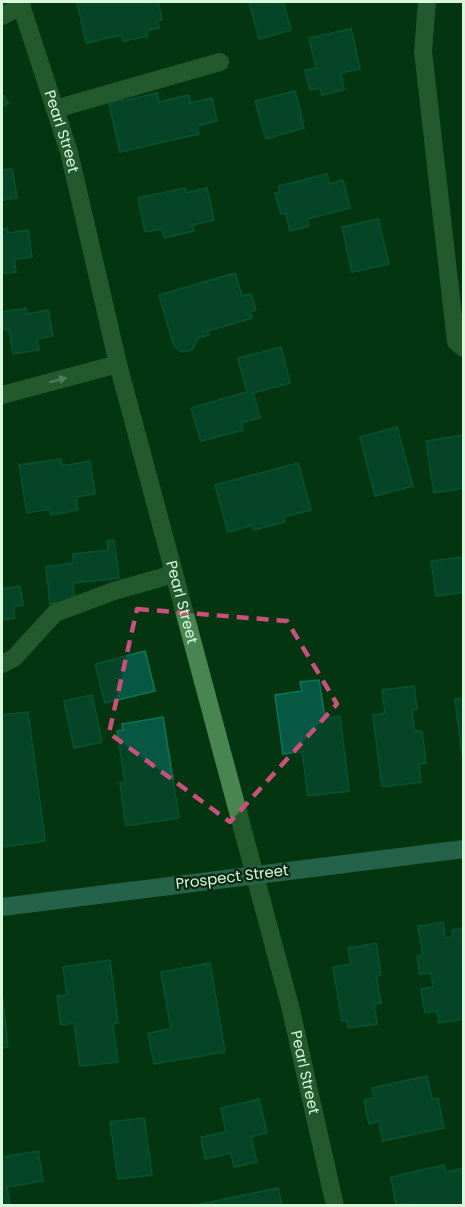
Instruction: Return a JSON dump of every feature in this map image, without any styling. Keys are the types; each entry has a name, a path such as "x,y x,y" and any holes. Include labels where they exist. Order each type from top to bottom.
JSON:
{"main road":[{"name":"Prospect Street","path":"2,907 464,849"}],"street":[{"path":"427,2 423,51 438,198 456,342 464,348"},
{"path":"2,16 21,4"},
{"name":"Pearl Street","path":"21,4 69,152 118,364 291,1010 335,1206"},
{"path":"55,109 220,62"},
{"path":"2,395 118,364"},
{"path":"2,664 14,658 55,613 114,591 174,574"}],"highlighted area":[{"path":"137,609 287,621 337,704 230,822 109,733"}],"building":[{"path":"77,2 158,2 162,20 157,21 159,28 147,31 148,36 123,41 122,36 117,36 86,43"},
{"path":"249,2 283,2 291,30 259,39"},
{"path":"351,29 360,69 341,73 344,90 322,95 320,88 310,90 305,70 316,68 309,38"},
{"path":"295,91 304,128 266,139 255,101"},
{"path":"157,93 159,102 189,95 190,103 212,98 217,121 197,126 199,134 120,152 108,99 122,96 123,101"},
{"path":"2,94 8,103 2,107"},
{"path":"12,169 17,198 2,200 2,170"},
{"path":"327,174 329,184 343,180 350,208 307,219 309,226 290,231 286,213 281,214 275,193 280,192 279,186"},
{"path":"185,188 186,193 207,188 214,220 193,225 194,231 164,238 162,229 145,232 138,198"},
{"path":"378,219 389,264 352,272 342,227"},
{"path":"2,229 7,229 8,233 28,230 32,257 14,260 16,272 2,274"},
{"path":"235,273 242,296 251,294 256,310 250,311 252,318 208,331 209,335 198,338 192,350 182,352 174,346 159,295"},
{"path":"26,308 27,314 48,310 53,336 37,339 39,350 13,354 9,329 2,330 2,312"},
{"path":"281,347 290,383 253,393 260,418 241,423 243,430 201,441 191,408 247,392 238,358"},
{"path":"397,427 413,486 375,496 360,437"},
{"path":"464,435 464,488 434,493 426,441"},
{"path":"61,459 62,466 90,461 95,494 76,497 78,510 51,515 50,509 27,513 19,465"},
{"path":"298,463 311,510 283,517 285,522 254,530 253,525 228,532 215,485"},
{"path":"114,540 119,578 73,583 75,601 50,604 46,567 73,563 73,554 108,550 107,541"},
{"path":"464,557 464,592 436,596 431,561"},
{"path":"20,586 23,605 13,606 15,618 2,620 2,589"},
{"path":"145,651 155,691 105,703 95,664"},
{"path":"319,680 325,718 340,716 349,791 308,796 302,752 283,754 275,695 302,691 300,682"},
{"path":"414,686 417,709 412,710 414,731 422,731 426,763 419,764 421,782 382,787 373,715 385,713 382,690"},
{"path":"92,695 102,742 74,748 64,701"},
{"path":"464,698 464,769 455,699"},
{"path":"28,712 45,841 2,847 2,715"},
{"path":"163,717 179,818 126,826 120,783 125,782 117,731 123,730 122,724"},
{"path":"443,922 445,938 453,937 452,930 462,928 464,1019 439,1023 437,1011 425,1013 421,989 433,987 431,973 420,974 417,956 423,955 418,926"},
{"path":"376,943 381,975 376,976 381,1003 374,1004 377,1024 348,1028 347,1020 342,1021 333,967 351,964 348,948"},
{"path":"110,960 118,1023 113,1024 118,1062 80,1066 74,1023 61,1025 57,996 67,995 63,967"},
{"path":"210,963 225,1052 154,1064 148,1033 171,1029 161,972"},
{"path":"2,994 8,1047 2,1048"},
{"path":"427,1076 432,1099 438,1098 444,1128 383,1141 379,1121 369,1124 364,1100 374,1098 372,1088"},
{"path":"259,1099 267,1133 251,1137 257,1162 234,1167 231,1153 205,1159 201,1137 226,1132 221,1108"},
{"path":"144,1118 152,1175 118,1179 110,1122"},
{"path":"38,1151 43,1181 7,1187 10,1206 2,1206 2,1157"},
{"path":"444,1165 446,1172 464,1168 464,1206 396,1204 391,1177"},
{"path":"278,1188 282,1206 202,1206 201,1204"}]}
